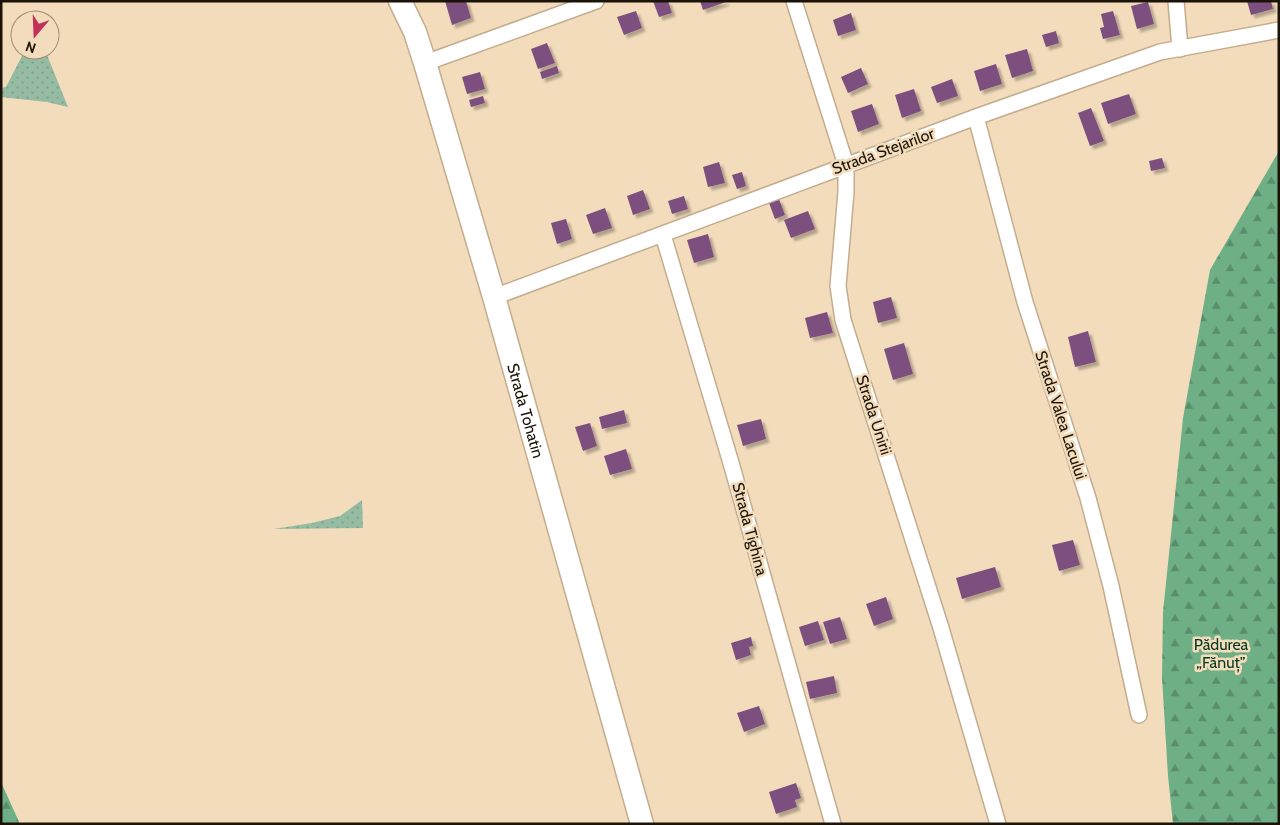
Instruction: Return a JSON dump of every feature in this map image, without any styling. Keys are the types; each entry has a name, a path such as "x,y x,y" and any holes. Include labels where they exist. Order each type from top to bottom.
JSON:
{"street":[{"name":"Strada Tohatin","path":"400,1 415,32 425,63 494,297 642,824"},
{"path":"425,63 596,1"},
{"name":"Strada Unirii","path":"794,1 846,165 846,192 838,286 843,320 941,628 998,824"},
{"path":"1176,1 1180,49"},
{"name":"Strada Stejarilor","path":"494,297 976,117 1160,52 1279,30"},
{"name":"Strada Valea Lacului","path":"976,117 1026,302 1088,498 1111,586 1139,715"},
{"name":"Strada Tighina","path":"663,235 726,444 833,824"}],"green space":[{"path":"20,60 49,60 68,107 47,102 1,97 1,88 6,87"},
{"name":"Pădurea „Fănuț”","path":"1279,151 1279,824 1173,824 1162,677 1163,612 1183,418 1210,270"},
{"path":"362,500 363,528 274,529 340,516"},
{"path":"1,782 20,824 1,824"}],"building":[{"path":"445,1 466,1 471,18 452,25"},
{"path":"653,1 668,1 672,13 659,17"},
{"path":"700,1 726,1 726,2 703,10"},
{"path":"1247,1 1271,1 1273,9 1251,15"},
{"path":"1148,2 1154,24 1137,29 1131,6"},
{"path":"636,11 642,28 624,35 617,17"},
{"path":"1113,11 1120,35 1103,39 1100,28 1104,27 1101,14"},
{"path":"851,13 856,30 838,36 833,20"},
{"path":"1056,31 1059,43 1046,47 1042,35"},
{"path":"547,43 555,63 538,69 531,49"},
{"path":"1027,49 1033,71 1012,78 1005,55"},
{"path":"996,64 1002,84 980,91 974,71"},
{"path":"557,66 559,73 542,79 540,72"},
{"path":"861,68 868,84 848,93 841,77"},
{"path":"480,72 485,89 467,94 462,77"},
{"path":"952,79 958,96 937,103 931,87"},
{"path":"914,89 921,111 902,118 895,95"},
{"path":"1129,94 1136,114 1108,124 1101,103"},
{"path":"483,96 485,103 471,107 469,100"},
{"path":"872,104 879,124 858,132 851,111"},
{"path":"1091,108 1104,141 1090,146 1078,113"},
{"path":"1162,158 1165,168 1151,171 1149,161"},
{"path":"719,162 725,183 708,187 703,167"},
{"path":"742,172 746,186 737,189 732,175"},
{"path":"643,190 650,209 633,215 627,196"},
{"path":"684,196 688,209 672,214 668,201"},
{"path":"779,199 785,215 775,219 769,203"},
{"path":"605,208 612,228 593,234 586,215"},
{"path":"808,211 815,229 791,238 784,220"},
{"path":"566,219 572,239 557,244 551,223"},
{"path":"708,234 714,257 694,263 687,240"},
{"path":"891,297 897,318 878,323 873,302"},
{"path":"827,312 833,333 810,338 805,318"},
{"path":"1088,331 1096,362 1075,367 1068,337"},
{"path":"904,343 913,374 893,380 884,349"},
{"path":"624,410 627,423 602,429 599,417"},
{"path":"761,419 766,439 743,446 737,425"},
{"path":"590,423 597,446 583,451 575,427"},
{"path":"626,449 632,469 610,475 604,456"},
{"path":"1073,540 1080,565 1059,571 1052,545"},
{"path":"995,567 1001,587 962,599 956,578"},
{"path":"886,597 893,619 874,626 866,604"},
{"path":"840,617 847,639 830,644 823,622"},
{"path":"818,621 824,640 805,646 799,627"},
{"path":"751,637 753,646 749,647 751,655 736,660 731,643"},
{"path":"834,676 837,693 810,699 806,682"},
{"path":"759,706 765,724 744,732 737,713"},
{"path":"796,783 801,798 795,800 797,807 776,814 769,792"}]}
